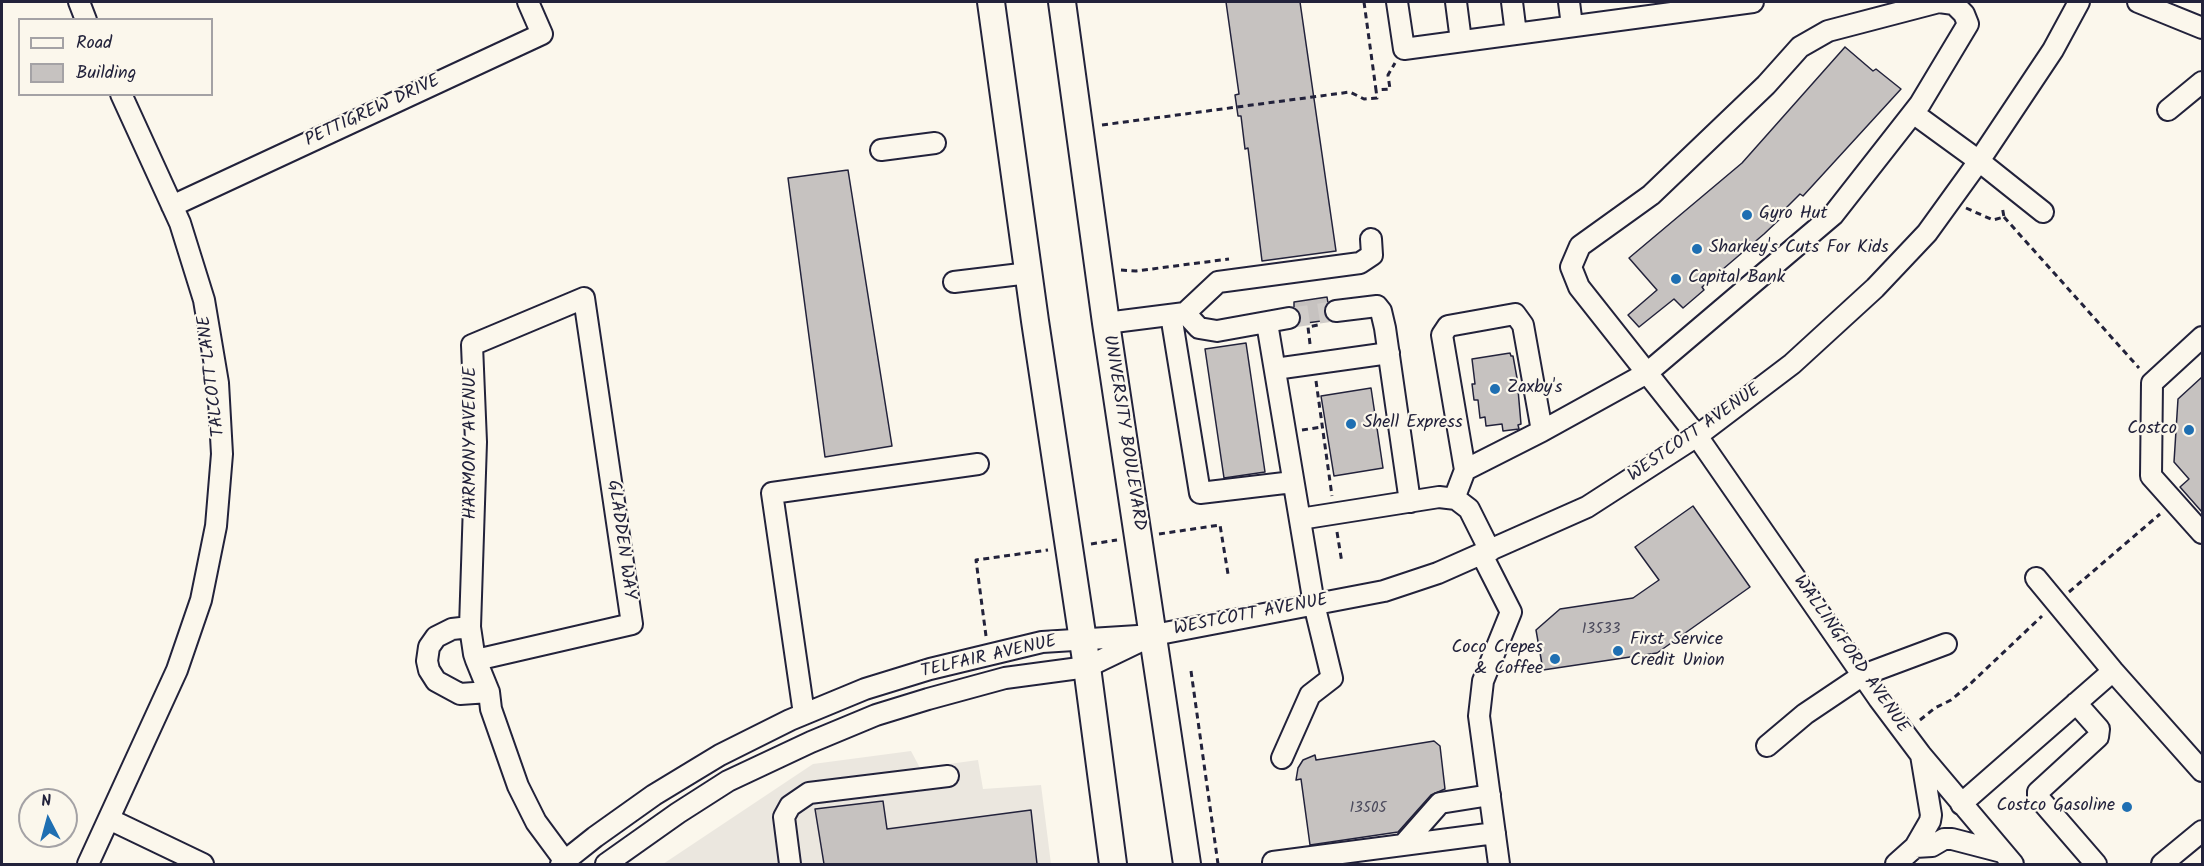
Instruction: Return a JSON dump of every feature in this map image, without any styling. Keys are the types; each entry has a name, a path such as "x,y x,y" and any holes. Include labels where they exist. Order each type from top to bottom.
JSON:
{"main road":[{"path":"991,2 1087,667 1113,864"},
{"name":"UNIVERSITY BOULEVARD","path":"1062,2 1106,323 1187,864"}],"street":[{"path":"79,2 85,18"},
{"name":"PETTIGREW DRIVE","path":"172,206 542,34 528,2"},
{"path":"1397,2 1404,49 1572,26 1630,10 1753,2"},
{"path":"1456,2 1461,41"},
{"path":"1512,2 1516,34"},
{"path":"1569,2 1572,26"},
{"name":"WALLINGFORD AVENUE","path":"1913,113 1968,24 1964,14 1954,4 1940,2 1828,31 1800,47 1766,85 1651,195 1580,246 1572,267 1579,287 1697,436 1904,733 2008,858"},
{"name":"WESTCOTT AVENUE","path":"1154,635 1384,591 1438,573 1587,507 1697,436 1792,364 1875,288 1927,233 1979,162 2053,50 2079,2"},
{"path":"2138,2 2202,28"},
{"path":"2168,110 2202,82"},
{"name":"TALCOTT LANE","path":"88,864 177,670 201,600 216,526 222,454 218,383 204,300 180,223 122,96"},
{"path":"1465,470 1647,373 1833,215 1913,113 2043,212"},
{"path":"881,150 935,143"},
{"path":"1106,323 1178,314 1218,282 1360,263 1372,255 1371,239"},
{"path":"954,282 1029,273"},
{"name":"HARMONY AVENUE","path":"564,864 536,822 518,786 491,710 489,692 476,660 470,627 476,442 472,345 584,298"},
{"name":"GLADDEN WAY","path":"476,660 632,624 584,298"},
{"path":"1339,310 1377,306 1381,311 1410,502"},
{"path":"1178,314 1199,328 1217,331 1289,318"},
{"path":"1178,314 1200,493 1293,482"},
{"path":"1454,499 1465,470 1442,335 1448,326 1515,314 1523,325 1542,431"},
{"path":"1267,323 1314,604 1332,678 1310,695 1282,758"},
{"path":"2202,337 2152,383 2151,476 2202,533"},
{"path":"1275,369 1389,353"},
{"path":"804,714 772,493 978,464"},
{"path":"1300,519 1439,497 1454,499 1469,509 1511,612 1483,681 1479,716 1499,864"},
{"path":"2036,578 2112,671 2202,771"},
{"path":"470,627 452,629 436,637 429,647 427,661 429,670 436,681 460,694 489,692"},
{"name":"TELFAIR AVENUE","path":"564,864 595,837 720,755 804,714 866,689 930,669 1042,642 1154,635"},
{"name":"TELFAIR AVENUE","path":"606,864 678,813 728,782 811,742 876,716 1005,678 1087,667 1154,635"},
{"path":"1767,746 1805,714 1863,675 1946,644"},
{"path":"1961,804 2112,671"},
{"path":"2076,703 2099,729 2098,736 2038,792 2038,797 2096,864"},
{"path":"1896,864 1915,847 1930,821 1921,754"},
{"path":"790,864 784,817 789,806 809,793 948,776"},
{"path":"1403,845 1440,802 1490,795"},
{"path":"109,819 203,864"},
{"path":"2162,864 2202,831"},
{"path":"1273,862 1495,833"},
{"path":"1915,847 1932,846 1944,839 1952,839 2008,858"}],"path":[{"path":"1100,126 1350,92 1364,99 1377,98 1364,2"},
{"path":"1376,90 1390,88 1389,83"},
{"path":"1995,199 2003,207 2004,218 2152,383"},
{"path":"1951,200 1979,215 1993,219 2004,218"},
{"path":"1121,270 1136,271 1229,259"},
{"path":"1339,310 1342,321 1308,327 1342,563"},
{"path":"1904,733 1969,685 2056,603 2174,501"},
{"path":"986,638 976,560 1220,525 1228,574"},
{"path":"1191,671 1218,864"}],"shaded area":[{"path":"911,751 920,768 978,760 983,789 1041,785 1051,864 663,864 813,764"}],"building":[{"path":"1226,2 1300,2 1336,251 1262,261 1248,148 1245,149 1241,116 1238,116 1235,95 1239,94"},
{"path":"1845,47 1873,71 1876,69 1901,89 1803,196 1800,194 1780,214 1782,217 1702,287 1704,290 1683,308 1674,299 1639,327 1628,315 1657,290 1629,258 1742,163"},
{"path":"848,170 892,446 825,457 788,178"},
{"path":"1327,297 1328,303 1324,312 1329,320 1299,324 1301,315 1294,308 1294,302"},
{"path":"1246,343 1265,472 1224,478 1205,349"},
{"name":"Zaxby's","path":"1510,353 1513,356 1517,378 1521,424 1518,425 1519,429 1503,431 1502,424 1486,426 1485,417 1480,418 1478,400 1474,400 1472,359"},
{"name":"Costco","path":"2202,377 2202,512 2180,487 2189,479 2174,462 2178,399"},
{"path":"1371,388 1383,468 1334,476 1321,396"},
{"path":"1693,506 1750,587 1657,653 1543,670 1536,630 1560,609 1633,598 1659,580 1635,547"},
{"path":"1434,741 1440,746 1445,789 1431,795 1398,832 1310,845 1301,779 1296,780 1298,768 1303,760 1315,755 1316,760"},
{"path":"883,801 887,829 1031,810 1037,864 824,864 815,809"}],"tunnel":[{"path":"1289,318 1336,311"}],"place":[{"name":"Gyro Hut","path":"1747,215"},
{"name":"Sharkey's Cuts For Kids","path":"1697,249"},
{"name":"Capital Bank","path":"1676,279"},
{"name":"Zaxby's","path":"1495,389"},
{"name":"Shell Express","path":"1351,424"},
{"name":"Costco","path":"2189,430"},
{"name":"First Service Credit Union","path":"1618,651"},
{"name":"Coco Crepes & Coffee","path":"1555,659"},
{"name":"Costco Gasoline","path":"2127,807"}]}
